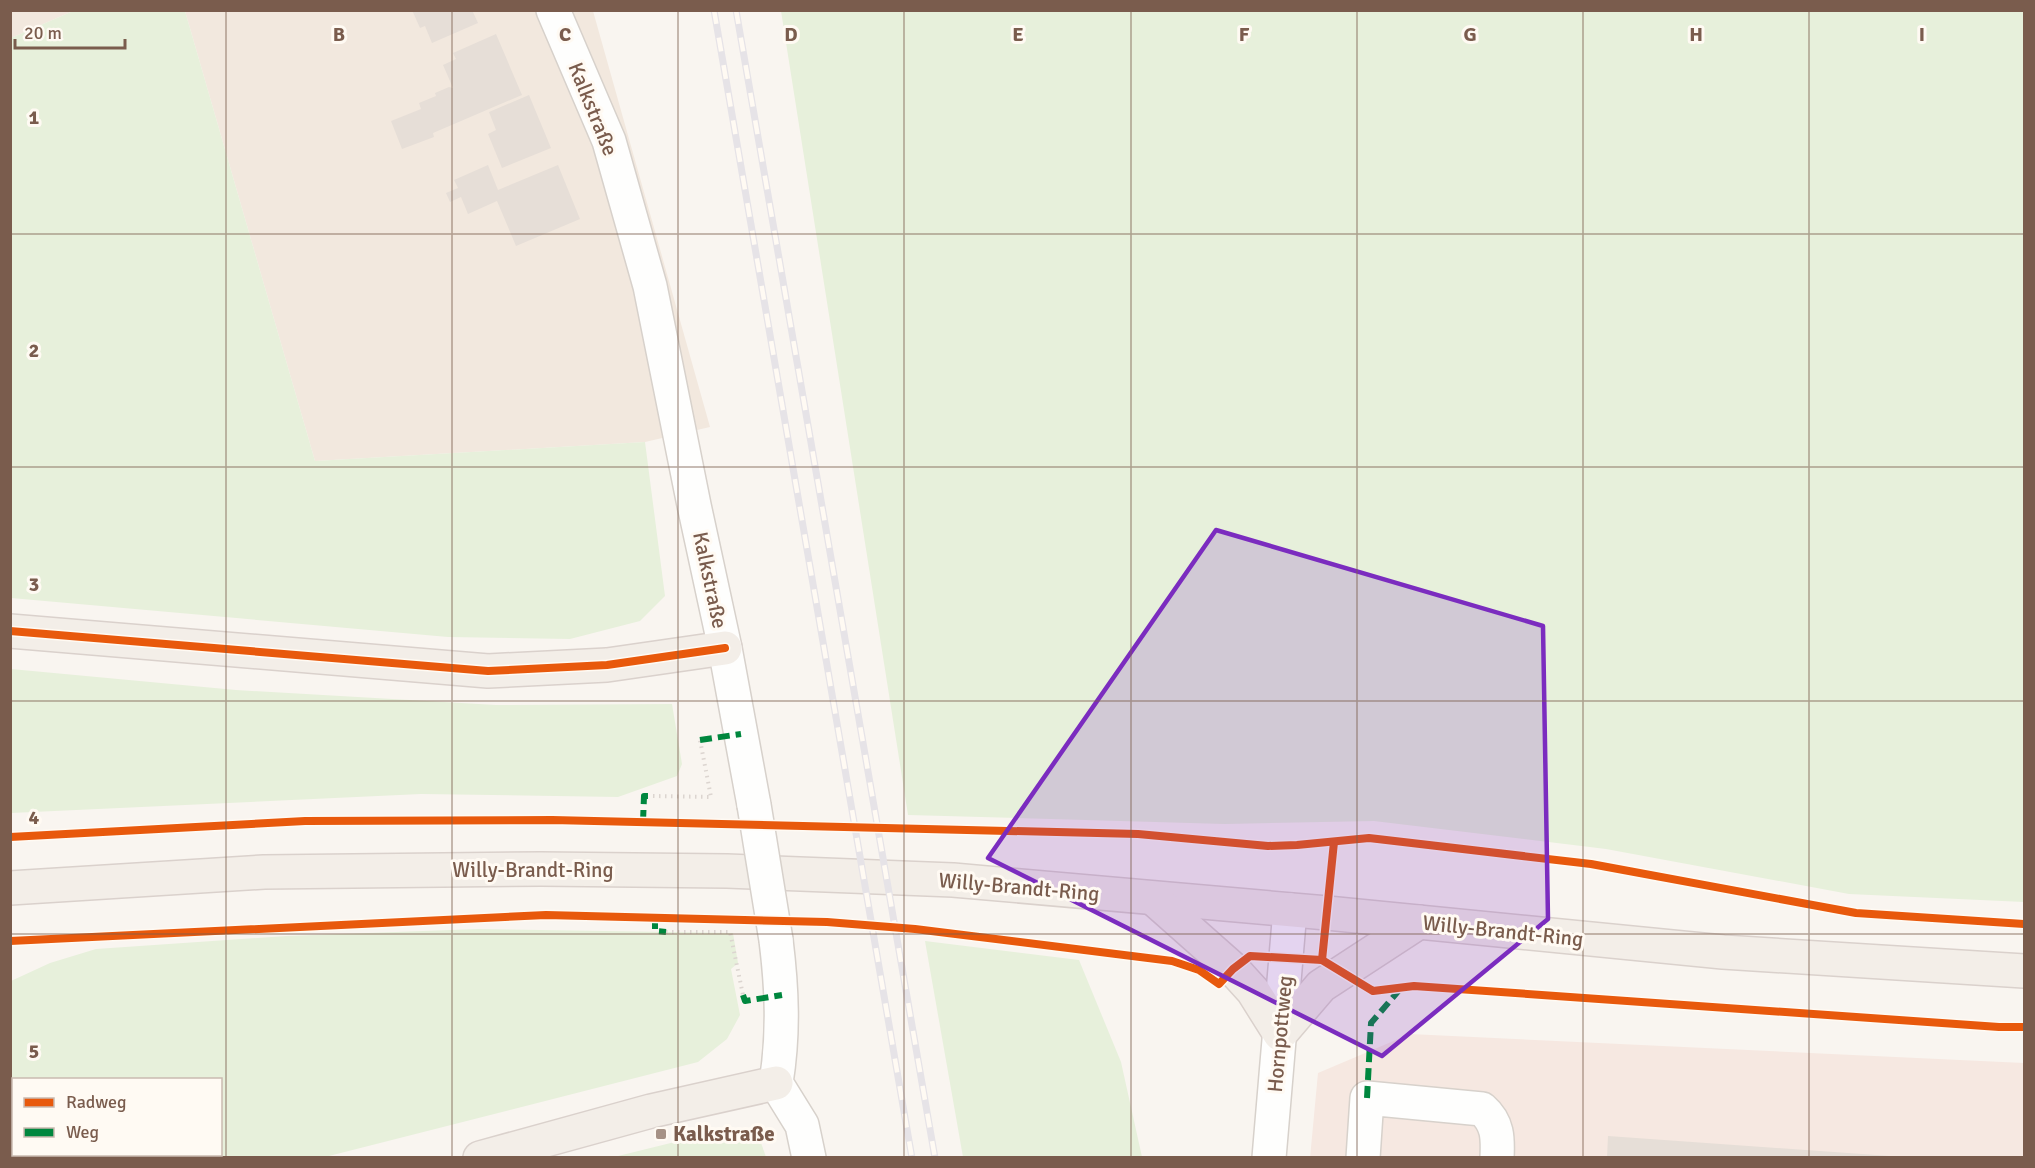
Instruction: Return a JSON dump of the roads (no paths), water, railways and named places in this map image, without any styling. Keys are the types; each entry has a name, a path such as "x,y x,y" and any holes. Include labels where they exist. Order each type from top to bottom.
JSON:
{"main road":[{"path":"10,632 488,671 607,665 725,648"},
{"name":"Willy-Brandt-Ring","path":"10,888 264,872 541,869 704,870 953,880 1723,952 2025,971"},
{"path":"1154,899 1233,969 1254,991 1280,1034 1322,986 1419,922"},
{"path":"480,1158 651,1111 776,1083"}],"street":[{"name":"Kalkstraße","path":"553,10 609,141 650,286 725,648 776,940 782,1003 780,1054 776,1083"},
{"name":"Hornpottweg","path":"1269,1158 1290,910"},
{"path":"776,1083 802,1125 809,1158"},
{"path":"1363,1158 1367,1098 1482,1109 1491,1117 1496,1127 1497,1158"}],"railway":[{"path":"714,10 912,1158"},
{"path":"736,10 935,1158"}],"place":[{"name":"Kalkstraße","path":"661,1134"}]}
